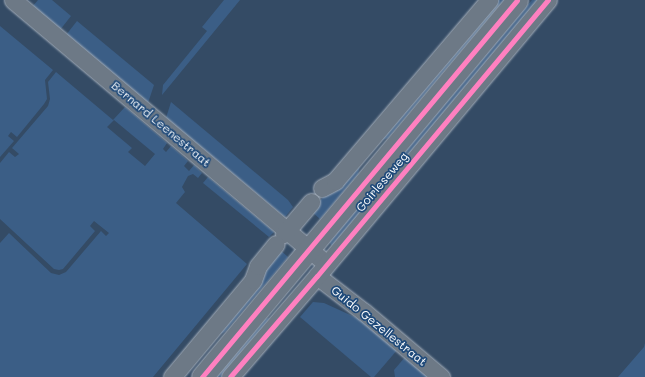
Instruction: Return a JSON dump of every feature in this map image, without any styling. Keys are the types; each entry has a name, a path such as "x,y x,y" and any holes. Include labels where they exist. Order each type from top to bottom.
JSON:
{"street":[{"name":"Bernard Leenestraat","path":"13,0 282,236 309,249"},
{"path":"322,188 335,181 489,0"},
{"name":"Goirleseweg","path":"202,377 518,0"},
{"name":"Goirleseweg","path":"230,377 322,270 548,0"},
{"path":"360,152 396,180"},
{"path":"172,377 253,280 258,266 311,202"},
{"name":"Guido Gezellestraat","path":"309,249 322,270 364,312 442,377"},
{"path":"269,297 286,311"},
{"path":"202,341 219,356"}],"shaded area":[{"path":"38,0 52,0 71,16 60,30 32,7"},
{"path":"224,0 240,0 162,95 163,85 207,31 202,27"},
{"path":"495,0 504,0 388,138 380,141"},
{"path":"532,0 542,0 393,172 393,167 399,157"},
{"path":"77,21 154,85 148,103 66,35"},
{"path":"0,26 53,70 45,80 47,99 44,104 17,137 11,132 8,136 14,141 0,157"},
{"path":"56,72 113,120 125,107 167,143 163,149 166,152 171,146 188,161 184,166 189,171 194,165 202,173 198,178 193,174 188,176 182,187 185,192 176,203 247,264 153,377 0,377 0,243 9,233 51,273 59,275 66,272 101,231 106,236 109,233 94,221 90,226 95,231 63,269 59,270 54,269 0,219 0,163 9,152 15,157 19,154 12,148 48,106 50,99 48,82","holes":["114,120 155,154 145,166 128,152 132,148 107,127"]},
{"path":"171,102 288,200 293,207 285,217 166,118"},
{"path":"360,165 358,174 320,219 311,211 326,194"},
{"path":"208,177 274,232 269,237 203,183"},
{"path":"371,195 374,197 332,246 329,241 364,199"},
{"path":"279,249 288,257 225,332 216,336"},
{"path":"313,302 324,303 359,319 398,349 374,377 371,377 300,317"},
{"path":"270,318 224,377 214,377 263,319"},
{"path":"645,343 645,377 618,377 644,347"},
{"path":"406,356 432,377 395,377 394,370"}],"cycle path":[{"path":"202,377 517,0"},
{"path":"230,377 317,276 548,0"}]}
